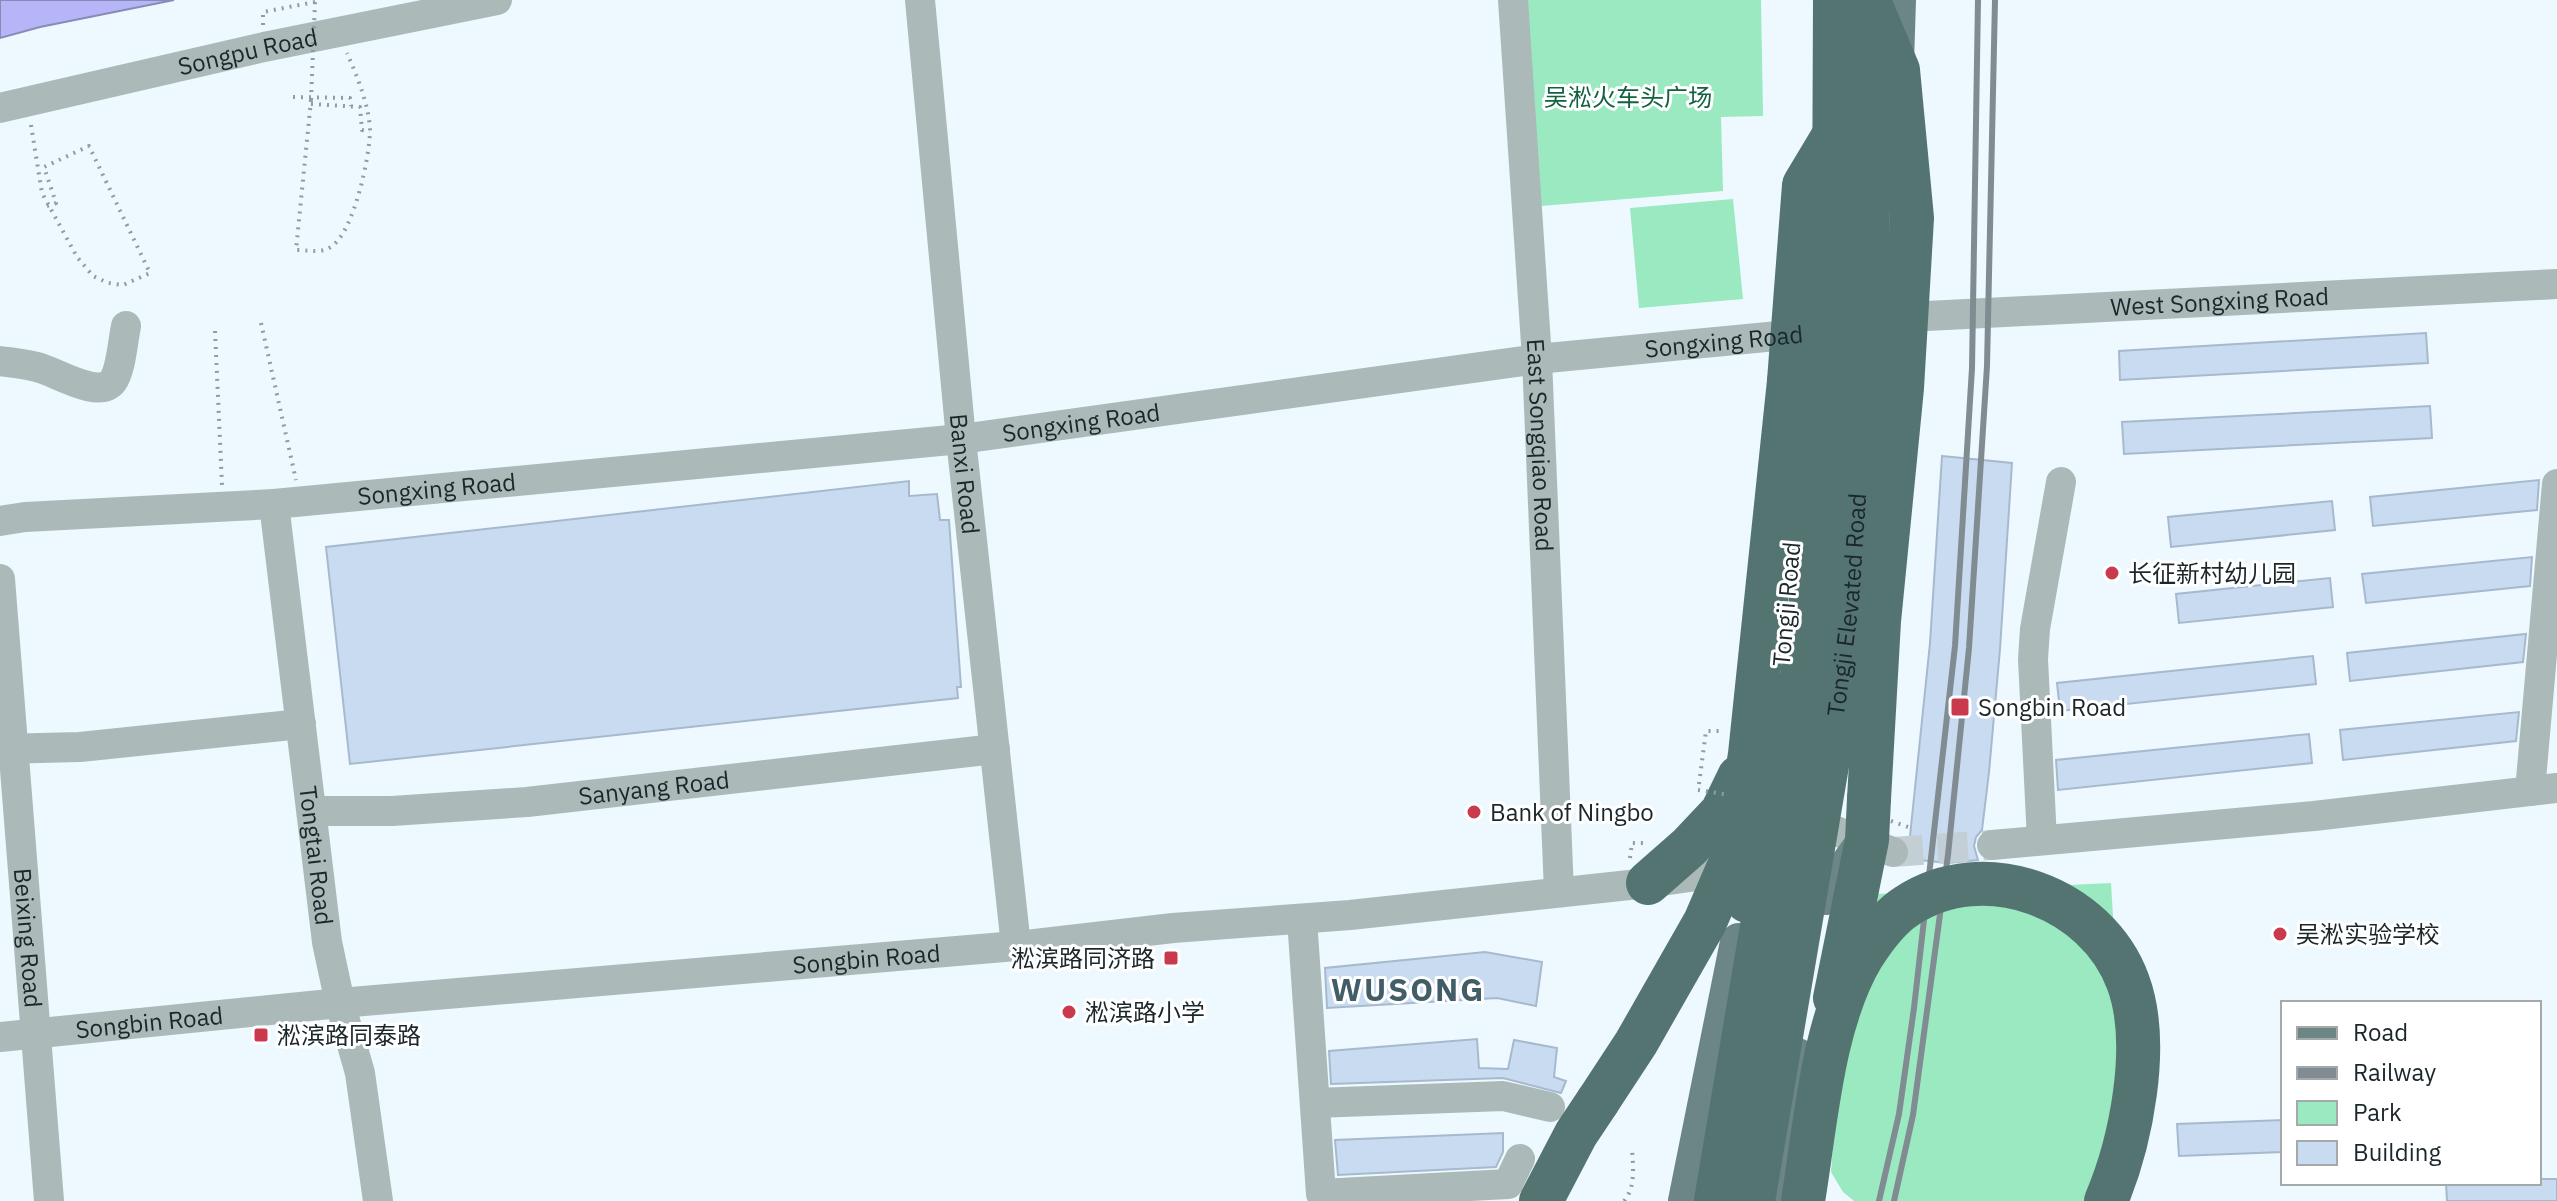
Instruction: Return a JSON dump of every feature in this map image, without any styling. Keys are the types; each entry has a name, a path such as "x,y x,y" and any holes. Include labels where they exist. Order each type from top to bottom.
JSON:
{"highway":[{"name":"Tongji Elevated Road","path":"1716,1201 1796,724 1809,620 1826,409 1834,231 1834,135 1868,1"},
{"name":"Tongji Elevated Road","path":"1753,1201 1825,778 1850,603 1862,421 1868,1"},
{"path":"1823,1201 1811,1153 1817,1085 1866,830 1879,621 1902,388 1912,218 1898,70 1868,1"},
{"path":"1640,871 1689,847 1722,812 1789,381 1804,185 1834,135"},
{"path":"1541,1201 1576,1134 1636,1043 1705,922 1742,836 1764,766 1796,724"},
{"path":"1735,742 1739,886"},
{"path":"1803,1201 1830,1039 1845,992 1864,955 1889,921 1908,905 1958,886 1991,884 2038,893 2066,905 2087,922 2110,948 2128,981 2137,1016 2133,1095 2118,1172 2106,1201"}],"main road":[{"name":"Tongji Road","path":"1687,1201 1739,886 1781,669 1810,333 1824,102 1819,0"},
{"path":"1776,1201 1795,1070 1826,896 1866,830 1858,656 1876,475 1893,164 1868,1"},
{"name":"Tongji Road","path":"1667,1201 1670,1174 1739,886"}],"street":[{"name":"Songpu Road","path":"0,108 264,47 497,0"},
{"name":"Banxi Road","path":"920,0 961,439 1016,946"},
{"name":"East Songqiao Road","path":"1513,0 1537,359 1559,892"},
{"name":"West Songxing Road","path":"1884,319 2557,284"},
{"name":"Songxing Road","path":"0,521 25,517 288,503 961,439 1537,359 1810,333 1884,319"},
{"path":"0,361 41,368 91,387 106,387 116,375 126,326"},
{"path":"2042,840 2033,659 2035,629 2061,482"},
{"path":"1992,845 2314,816 2544,789 2557,484"},
{"name":"Tongtai Road","path":"288,503 301,724 327,942 360,1073 378,1201"},
{"name":"Beixing Road","path":"0,579 6,749 37,1032 49,1201"},
{"path":"6,749 80,747 301,724"},
{"name":"Sanyang Road","path":"313,811 392,811 527,802 995,749"},
{"name":"Songbin Road","path":"0,1037 340,1003 1302,919 1559,892 1640,871 1739,886"},
{"path":"1302,919 1321,1198 1508,1184 1520,1159"},
{"path":"1315,1103 1503,1096 1550,1107"}],"path":[{"path":"264,47 263,12 315,2 311,102 296,250 324,251 335,245 346,229 364,173 370,131 359,87 338,32"},
{"path":"293,97 350,98 351,106"},
{"path":"311,102 360,107 362,130 370,131"},
{"path":"35,157 47,206 77,257 93,276 123,285 150,273 89,146 44,167 56,203 47,206"},
{"path":"261,323 288,503"},
{"path":"215,331 223,507"},
{"path":"1697,798 1706,731 1735,742"},
{"path":"1640,871 1632,843 1640,871"},
{"path":"1632,1149 1633,1182 1626,1199 1638,1201"}],"green space":[{"name":"吴淞火车头广场","path":"1527,0 1761,0 1763,116 1721,117 1723,191 1541,206"},
{"path":"1733,199 1743,299 1639,308 1630,208"},
{"path":"2111,883 2130,1201 1854,1201 1843,1192 1831,1172 1848,933 1877,894"}],"water":[{"path":"0,0 174,0 0,38"}],"building":[{"path":"2426,333 2428,363 2120,380 2119,351"},
{"path":"2430,406 2432,438 2124,454 2122,422"},
{"name":"Songbin Road","path":"1942,456 2012,463 1989,772 1982,830 1974,846 1978,860 1948,863 1910,859 1909,846 1930,643"},
{"path":"2539,480 2537,510 2373,526 2370,497"},
{"path":"909,481 909,496 937,494 940,520 949,520 961,687 957,687 958,698 350,764 326,547"},
{"path":"2332,501 2335,530 2171,547 2168,517"},
{"path":"2532,557 2530,586 2366,603 2362,574"},
{"path":"2330,578 2333,607 2179,623 2176,594"},
{"path":"2526,634 2523,662 2350,681 2347,653"},
{"path":"2313,656 2316,684 2060,711 2057,683"},
{"path":"2519,712 2516,741 2343,760 2340,730"},
{"path":"2309,734 2312,763 2058,790 2056,760"},
{"path":"1485,952 1542,962 1536,1006 1497,998 1327,1008 1325,968"},
{"path":"1477,1039 1479,1068 1508,1069 1514,1040 1557,1048 1554,1077 1566,1081 1561,1093 1503,1078 1331,1084 1329,1051"},
{"path":"2281,1120 2281,1152 2179,1156 2177,1124"},
{"path":"1503,1133 1503,1152 1496,1167 1338,1175 1335,1140"},
{"path":"2541,1179 2557,1179 2557,1201 2447,1201 2446,1185 2541,1185"}],"tunnel":[{"path":"1893,852 1992,845"}],"railway":[{"path":"1879,1201 1899,1114 1914,1008 1955,646 1972,368 1978,0"},
{"path":"1894,1201 1913,1115 1948,855 1969,648 1987,366 1995,0"}],"place":[{"name":"长征新村幼儿园","path":"2112,573"},
{"name":"Songbin Road","path":"1960,707"},
{"name":"Bank of Ningbo","path":"1474,812"},
{"name":"吴淞实验学校","path":"2280,934"},
{"name":"淞滨路同济路","path":"1171,958"},
{"name":"淞滨路小学","path":"1069,1012"},
{"name":"淞滨路同泰路","path":"261,1035"}],"district":[{"name":"WUSONG","path":"1408,989"}]}
